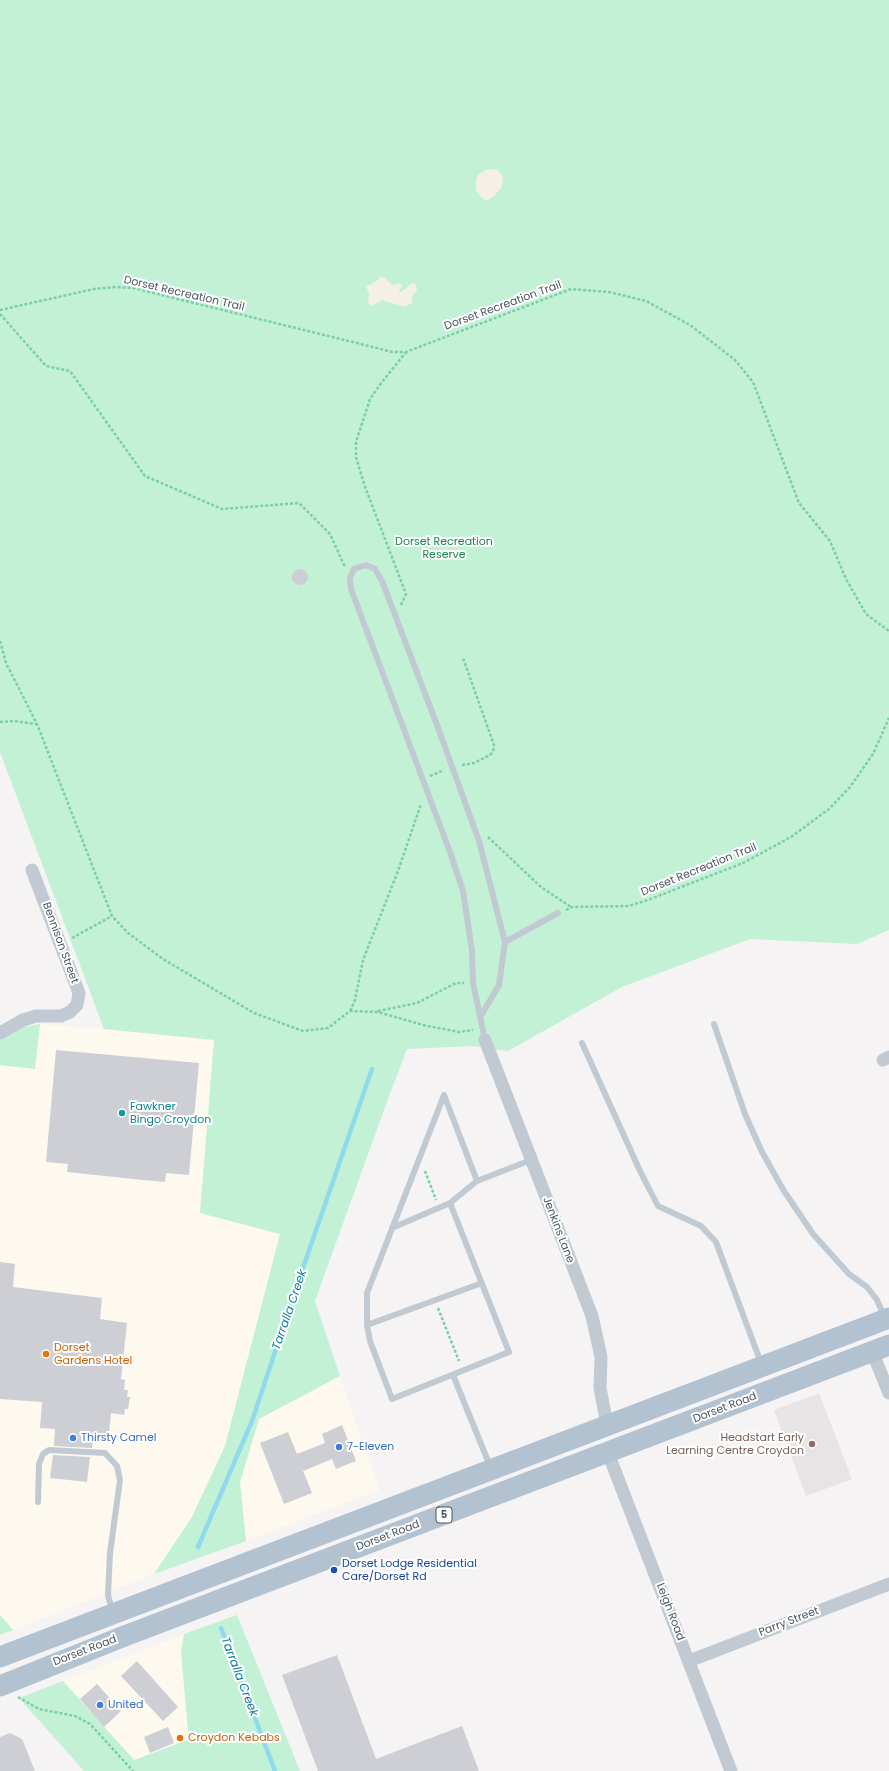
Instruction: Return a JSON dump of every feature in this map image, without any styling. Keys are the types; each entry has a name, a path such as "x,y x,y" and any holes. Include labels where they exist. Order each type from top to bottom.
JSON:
{"main road":[{"name":"5","path":"0,1657 887,1319"},
{"name":"Dorset Road","path":"5,1684 122,1637 881,1348"},
{"path":"607,1425 608,1453"},
{"path":"366,1517 375,1541"},
{"path":"113,1614 122,1637"}],"street":[{"name":"Bennison Street","path":"0,1033 23,1020 36,1016 61,1016 70,1012 77,1005 78,993 61,944 32,870"},
{"name":"Jenkins Lane","path":"484,1034 592,1316 600,1358 600,1388 607,1425"},
{"path":"881,1348 889,1393"},
{"name":"Leigh Road","path":"608,1453 731,1771"},
{"name":"Parry Street","path":"689,1661 889,1584"}],"lane":[{"path":"481,1016 498,984 505,942 479,841 472,821 382,581 375,569 366,565 354,569 350,578 351,589 450,852 463,891 472,951 473,983 484,1034"},
{"path":"505,942 558,913"},
{"path":"714,1024 745,1114 762,1152 784,1191 812,1234 850,1274 867,1287 877,1300 887,1319"},
{"path":"582,1043 640,1171 658,1206 701,1226 716,1242 762,1367"},
{"path":"450,1203 509,1352 392,1399 370,1341 367,1325 367,1293 444,1095 477,1181"},
{"path":"392,1228 450,1203 477,1181 531,1160"},
{"path":"367,1325 482,1283"},
{"path":"453,1375 492,1470"},
{"path":"38,1502 39,1464 43,1454 49,1450 105,1453 118,1466 120,1475 110,1553 108,1595 113,1614"}],"path":[{"name":"Dorset Recreation Trail","path":"0,310 94,289 115,287 133,288 392,352 406,352 571,289 609,292 646,300 690,325 736,360 753,382 799,503 830,541 846,578 866,614 889,631"},
{"path":"0,314 46,366 70,371 145,476 222,510 299,503 330,534 350,578"},
{"path":"396,616 406,594 364,484 356,457 356,442 370,399 406,352"},
{"path":"0,641 6,662 37,724 112,916 128,933 163,959 254,1013 303,1031 328,1028 350,1011 355,1000 363,960 398,871 422,801 427,792"},
{"path":"422,779 452,767 474,763 490,755 493,751 494,745 463,658"},
{"name":"Dorset Recreation Trail","path":"472,821 541,888 572,907 628,906 648,900 742,863 791,837 829,809 850,787 874,754 889,718"},
{"path":"0,722 14,721 37,724"},
{"path":"61,944 112,916"},
{"path":"378,1012 417,1003 456,983 473,983"},
{"path":"350,1011 378,1012 423,1025 459,1032 484,1034"},
{"path":"420,1157 439,1208"},
{"path":"435,1301 463,1371"},
{"path":"5,1684 14,1694 30,1705 39,1709 75,1716 90,1724 133,1771"}],"shaded area":[{"path":"40,1024 214,1039 200,1213 280,1234 225,1446 192,1517 154,1574 13,1630 0,1615 0,1065 35,1069"},
{"path":"340,1376 379,1490 246,1541 240,1482 259,1419"},
{"name":"Headstart Early Learning Centre Croydon","path":"819,1393 852,1479 806,1496 774,1410"},
{"path":"184,1634 181,1653 188,1730 191,1739 134,1760 63,1681"}],"green space":[{"name":"Dorset Recreation Reserve","path":"0,0 889,0 889,930 857,944 750,939 622,987 508,1051 472,1046 407,1049 315,1301 340,1376 259,1419 240,1482 246,1541 154,1574 192,1517 225,1446 280,1234 200,1213 214,1040 104,1029 0,752"},
{"path":"40,1024 35,1069 0,1065 0,1040 23,1027"},
{"path":"0,1615 13,1630 0,1635"},
{"path":"237,1615 300,1771 84,1771 19,1698 63,1681 134,1760 190,1739 181,1653 184,1634"}],"sand":[{"path":"486,170 498,170 503,177 502,187 494,196 486,201 476,190 476,181 478,175"},
{"path":"381,277 385,278 391,284 401,284 402,287 398,291 401,292 412,283 416,285 417,290 412,297 412,303 405,307 382,300 372,306 368,303 369,294 366,286 372,284"}],"building":[{"path":"297,569 303,569 308,574 306,583 303,585 297,585 292,580 292,574"},
{"name":"Fawkner Bingo Croydon","path":"56,1050 199,1063 189,1175 166,1173 165,1182 143,1180 67,1172 68,1164 46,1162"},
{"path":"0,1262 15,1264 13,1287 102,1298 100,1319 127,1323 121,1379 125,1380 124,1390 128,1390 127,1397 130,1397 128,1409 125,1409 124,1415 111,1413 108,1442 93,1439 92,1448 54,1446 55,1429 40,1428 42,1402 0,1399"},
{"path":"342,1425 356,1461 336,1469 332,1459 303,1471 312,1493 284,1504 260,1443 288,1432 297,1454 325,1443 322,1434"},
{"path":"53,1455 90,1457 87,1482 50,1478"},
{"path":"337,1655 376,1759 462,1726 479,1771 318,1771 282,1675"},
{"path":"137,1661 178,1707 163,1721 121,1676"},
{"path":"97,1684 121,1711 104,1727 80,1699"},
{"path":"168,1727 174,1743 150,1753 144,1737"},
{"path":"10,1733 22,1739 35,1771 0,1771 0,1737"}],"waterway":[{"name":"Tarralla Creek","path":"198,1547 252,1421 372,1069"},
{"name":"Tarralla Creek","path":"221,1628 275,1771"}],"place":[{"name":"Fawkner Bingo Croydon","path":"122,1113"},
{"name":"Dorset Gardens Hotel","path":"46,1354"},
{"name":"Thirsty Camel","path":"73,1438"},
{"name":"Headstart Early Learning Centre Croydon","path":"812,1444"},
{"name":"7-Eleven","path":"339,1447"},
{"name":"Dorset Lodge Residential Care/Dorset Rd","path":"334,1570"},
{"name":"United","path":"100,1705"},
{"name":"Croydon Kebabs","path":"180,1738"}]}
